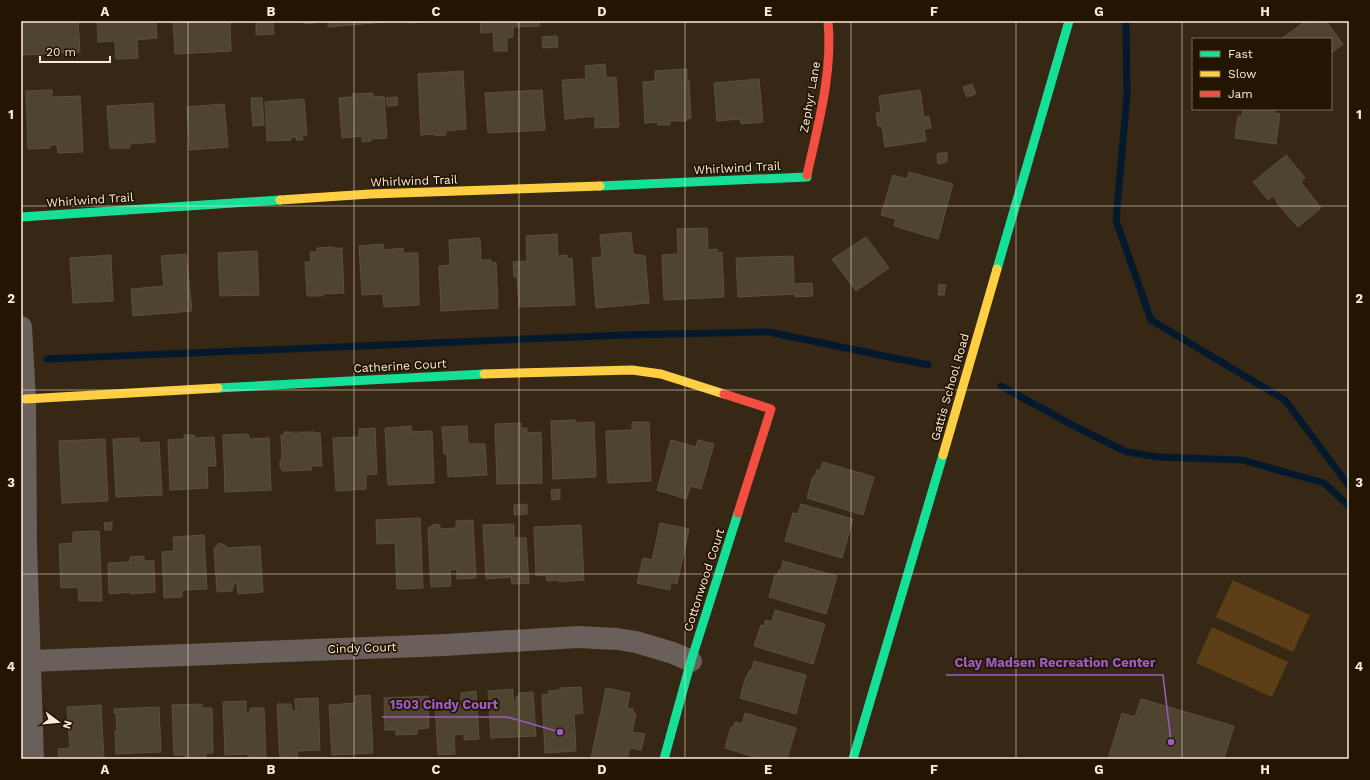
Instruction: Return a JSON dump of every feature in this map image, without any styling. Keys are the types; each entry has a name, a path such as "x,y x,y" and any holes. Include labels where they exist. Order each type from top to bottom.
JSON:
{"street":[{"name":"Zephyr Lane","path":"807,177 823,99 830,52 828,21"},
{"name":"Gattis School Road","path":"854,759 1069,21"},
{"name":"Whirlwind Trail","path":"21,217 370,194 538,189 807,177"},
{"path":"21,327 25,399 26,546 33,759"},
{"name":"Catherine Court","path":"25,399 471,374 632,370 661,374 771,409"},
{"name":"Cottonwood Court","path":"664,759 691,661 771,409"},
{"name":"Cindy Court","path":"30,661 445,645 578,637 617,639 636,642 673,653 691,661"}],"shaded area":[{"path":"1233,580 1310,615 1293,652 1216,617"},
{"path":"1212,627 1288,662 1272,697 1196,663"}],"building":[{"path":"21,21 78,21 80,52 21,55"},
{"path":"97,21 156,21 157,38 137,40 138,58 116,59 115,41 98,42"},
{"path":"173,21 230,21 231,51 175,54"},
{"path":"256,21 273,21 274,34 256,35"},
{"path":"304,21 315,21 315,23 304,24"},
{"path":"328,21 385,21 385,22 328,27"},
{"path":"409,21 438,21 409,23"},
{"path":"480,21 539,21 540,26 513,27 513,37 507,38 507,51 494,51 493,32 481,33"},
{"path":"1306,21 1326,21 1343,44 1332,52 1332,38 1282,38"},
{"path":"557,36 558,47 543,48 542,37"},
{"path":"605,64 606,78 616,77 619,127 595,128 595,116 565,119 562,80 586,79 585,66"},
{"path":"687,69 691,118 687,119 686,121 670,120 670,125 658,125 658,122 645,123 643,82 655,81 655,71"},
{"path":"463,71 466,129 446,131 446,135 421,135 418,74"},
{"path":"759,79 763,122 741,124 740,119 717,121 714,83"},
{"path":"972,84 976,94 967,97 963,87"},
{"path":"52,90 52,97 80,96 83,152 58,153 57,145 50,145 50,148 28,149 26,91"},
{"path":"542,90 545,130 488,133 485,93"},
{"path":"920,90 924,117 929,116 931,128 924,129 926,141 885,147 882,126 878,126 876,113 881,113 879,96"},
{"path":"373,93 373,97 384,96 387,138 371,139 371,141 362,142 362,136 342,138 339,98 352,97 352,94"},
{"path":"397,97 398,105 387,106 386,98"},
{"path":"251,98 262,98 264,125 253,126"},
{"path":"304,99 307,135 302,135 303,140 296,140 296,137 291,137 291,140 267,141 265,102"},
{"path":"153,103 155,142 130,144 130,148 110,148 107,106"},
{"path":"224,104 228,147 190,150 187,107"},
{"path":"1243,110 1275,110 1274,113 1280,114 1276,144 1235,138 1238,116 1242,116"},
{"path":"947,152 947,162 938,164 937,154"},
{"path":"1286,155 1305,178 1301,182 1321,208 1298,227 1276,202 1277,201 1273,196 1268,200 1253,182"},
{"path":"909,172 953,184 938,239 894,226 896,219 881,215 893,175 907,179"},
{"path":"707,228 708,250 717,249 718,253 722,252 724,297 664,300 662,255 678,254 677,229"},
{"path":"631,232 633,254 645,256 649,303 596,308 592,258 602,257 600,235"},
{"path":"557,234 558,256 567,255 567,259 572,258 575,305 519,307 517,277 514,277 513,262 527,261 526,236"},
{"path":"866,237 889,268 856,291 832,259"},
{"path":"480,238 481,260 491,260 491,263 496,262 498,308 441,311 439,266 450,265 449,240"},
{"path":"383,244 384,250 403,248 403,253 418,253 419,305 384,307 383,294 362,295 359,246"},
{"path":"317,248 342,248 344,293 322,294 322,296 307,296 305,262 311,262 310,252 317,252"},
{"path":"257,251 259,295 220,296 218,253"},
{"path":"186,254 192,311 133,316 131,289 164,286 161,256"},
{"path":"111,255 113,301 73,303 70,258"},
{"path":"793,256 794,284 812,283 813,296 795,297 795,294 738,297 736,258"},
{"path":"939,284 946,285 944,295 938,295"},
{"path":"576,420 576,423 594,422 596,477 553,479 551,421"},
{"path":"632,422 649,422 651,481 608,483 606,431 632,430"},
{"path":"521,423 521,428 527,428 527,433 541,432 542,483 497,484 495,424"},
{"path":"411,426 412,432 432,431 434,483 388,485 385,428"},
{"path":"467,426 468,444 485,444 487,475 448,477 447,454 444,454 442,427"},
{"path":"375,428 377,474 366,475 366,489 336,491 333,438 359,437 359,429"},
{"path":"284,432 294,432 294,434 298,434 298,432 320,433 322,466 311,466 312,470 282,471 282,468 280,468 280,460 282,460 281,435 284,435"},
{"path":"248,434 249,439 269,438 271,490 225,492 223,435"},
{"path":"184,435 194,435 195,438 214,437 216,466 207,466 208,488 170,490 168,440 184,439"},
{"path":"139,438 139,443 159,442 162,495 116,497 113,439"},
{"path":"105,439 108,501 62,503 59,441"},
{"path":"671,440 696,447 698,440 714,444 701,489 691,486 686,499 657,490"},
{"path":"823,462 874,477 863,515 807,498 813,476 815,477 817,470 820,471"},
{"path":"560,489 560,499 552,500 551,490"},
{"path":"527,504 527,514 514,515 514,505"},
{"path":"801,504 853,519 842,558 785,541 793,513 798,514"},
{"path":"420,518 423,588 397,589 395,543 377,544 376,520"},
{"path":"473,520 476,578 457,579 457,569 450,570 451,586 431,587 428,528 435,524 440,525 440,529 456,528 456,521"},
{"path":"112,522 112,530 105,530 104,523"},
{"path":"660,523 689,529 677,584 671,582 670,590 637,583 643,558 652,560"},
{"path":"514,524 514,538 526,538 529,583 512,584 511,577 486,579 483,525"},
{"path":"581,525 584,580 559,582 559,580 547,581 546,575 536,576 534,527"},
{"path":"99,531 102,601 79,601 78,587 61,588 59,544 73,543 73,532"},
{"path":"204,535 207,589 182,590 182,597 164,598 162,552 174,551 173,537"},
{"path":"219,543 225,545 227,548 260,546 263,592 238,594 237,583 234,583 232,591 217,592 214,549"},
{"path":"144,556 144,561 154,561 155,592 109,594 108,563 130,562 130,557"},
{"path":"783,561 837,576 826,614 769,597 775,575 777,576 779,570 781,570"},
{"path":"775,610 825,624 813,664 754,646 761,625 764,626 766,620 772,622"},
{"path":"754,661 806,675 796,714 740,698 746,676 749,671 751,671"},
{"path":"581,687 583,713 574,714 576,751 545,753 542,695 549,694 548,691 560,690 560,688"},
{"path":"606,688 630,693 627,708 633,709 633,713 636,714 632,732 645,734 641,750 630,748 627,759 591,758"},
{"path":"513,689 513,701 516,701 516,697 519,697 519,693 533,692 536,736 491,738 488,691"},
{"path":"476,691 479,739 464,740 464,734 454,735 455,754 438,755 435,703 461,701 461,693"},
{"path":"370,695 373,753 332,755 329,705 355,703 355,696"},
{"path":"428,696 429,728 417,729 417,734 396,735 396,730 385,730 384,698"},
{"path":"318,698 320,750 297,751 298,759 280,759 277,704 291,704 292,711 296,711 295,699"},
{"path":"1141,699 1234,726 1224,759 1108,759 1122,713 1135,717"},
{"path":"246,701 246,714 250,714 250,708 264,708 266,759 248,759 248,754 225,755 223,702"},
{"path":"202,704 202,708 212,708 213,753 206,753 206,759 186,759 185,755 174,755 172,705"},
{"path":"101,705 104,759 59,759 58,749 70,748 67,707"},
{"path":"159,707 161,752 116,754 115,731 117,731 116,713 114,713 114,709"},
{"path":"745,713 796,728 787,759 761,759 725,748 731,727 733,728 735,722 742,724"}],"waterway":[{"path":"1126,21 1127,95 1116,220 1151,320 1285,400 1349,486"},
{"path":"47,359 625,335 769,332 928,365"},
{"path":"1001,386 1078,428 1127,452 1159,457 1242,460 1324,483 1349,506"}],"traffic: fast":[{"path":"997,269 1069,21"},
{"path":"600,186 807,177 807,175"},
{"path":"21,217 280,200"},
{"path":"218,388 484,374"},
{"path":"853,759 943,455"},
{"path":"664,759 691,661 738,513"}],"traffic: slow":[{"path":"280,200 370,194 600,186"},
{"path":"943,455 997,269"},
{"path":"484,374 632,370 661,374 724,394"},
{"path":"25,399 218,388"}],"traffic: jam":[{"path":"807,175 824,98 828,60 828,21"},
{"path":"724,394 771,409 738,513"}],"place":[{"name":"1503 Cindy Court","path":"560,732"},
{"name":"Clay Madsen Recreation Center","path":"1171,742"}]}
